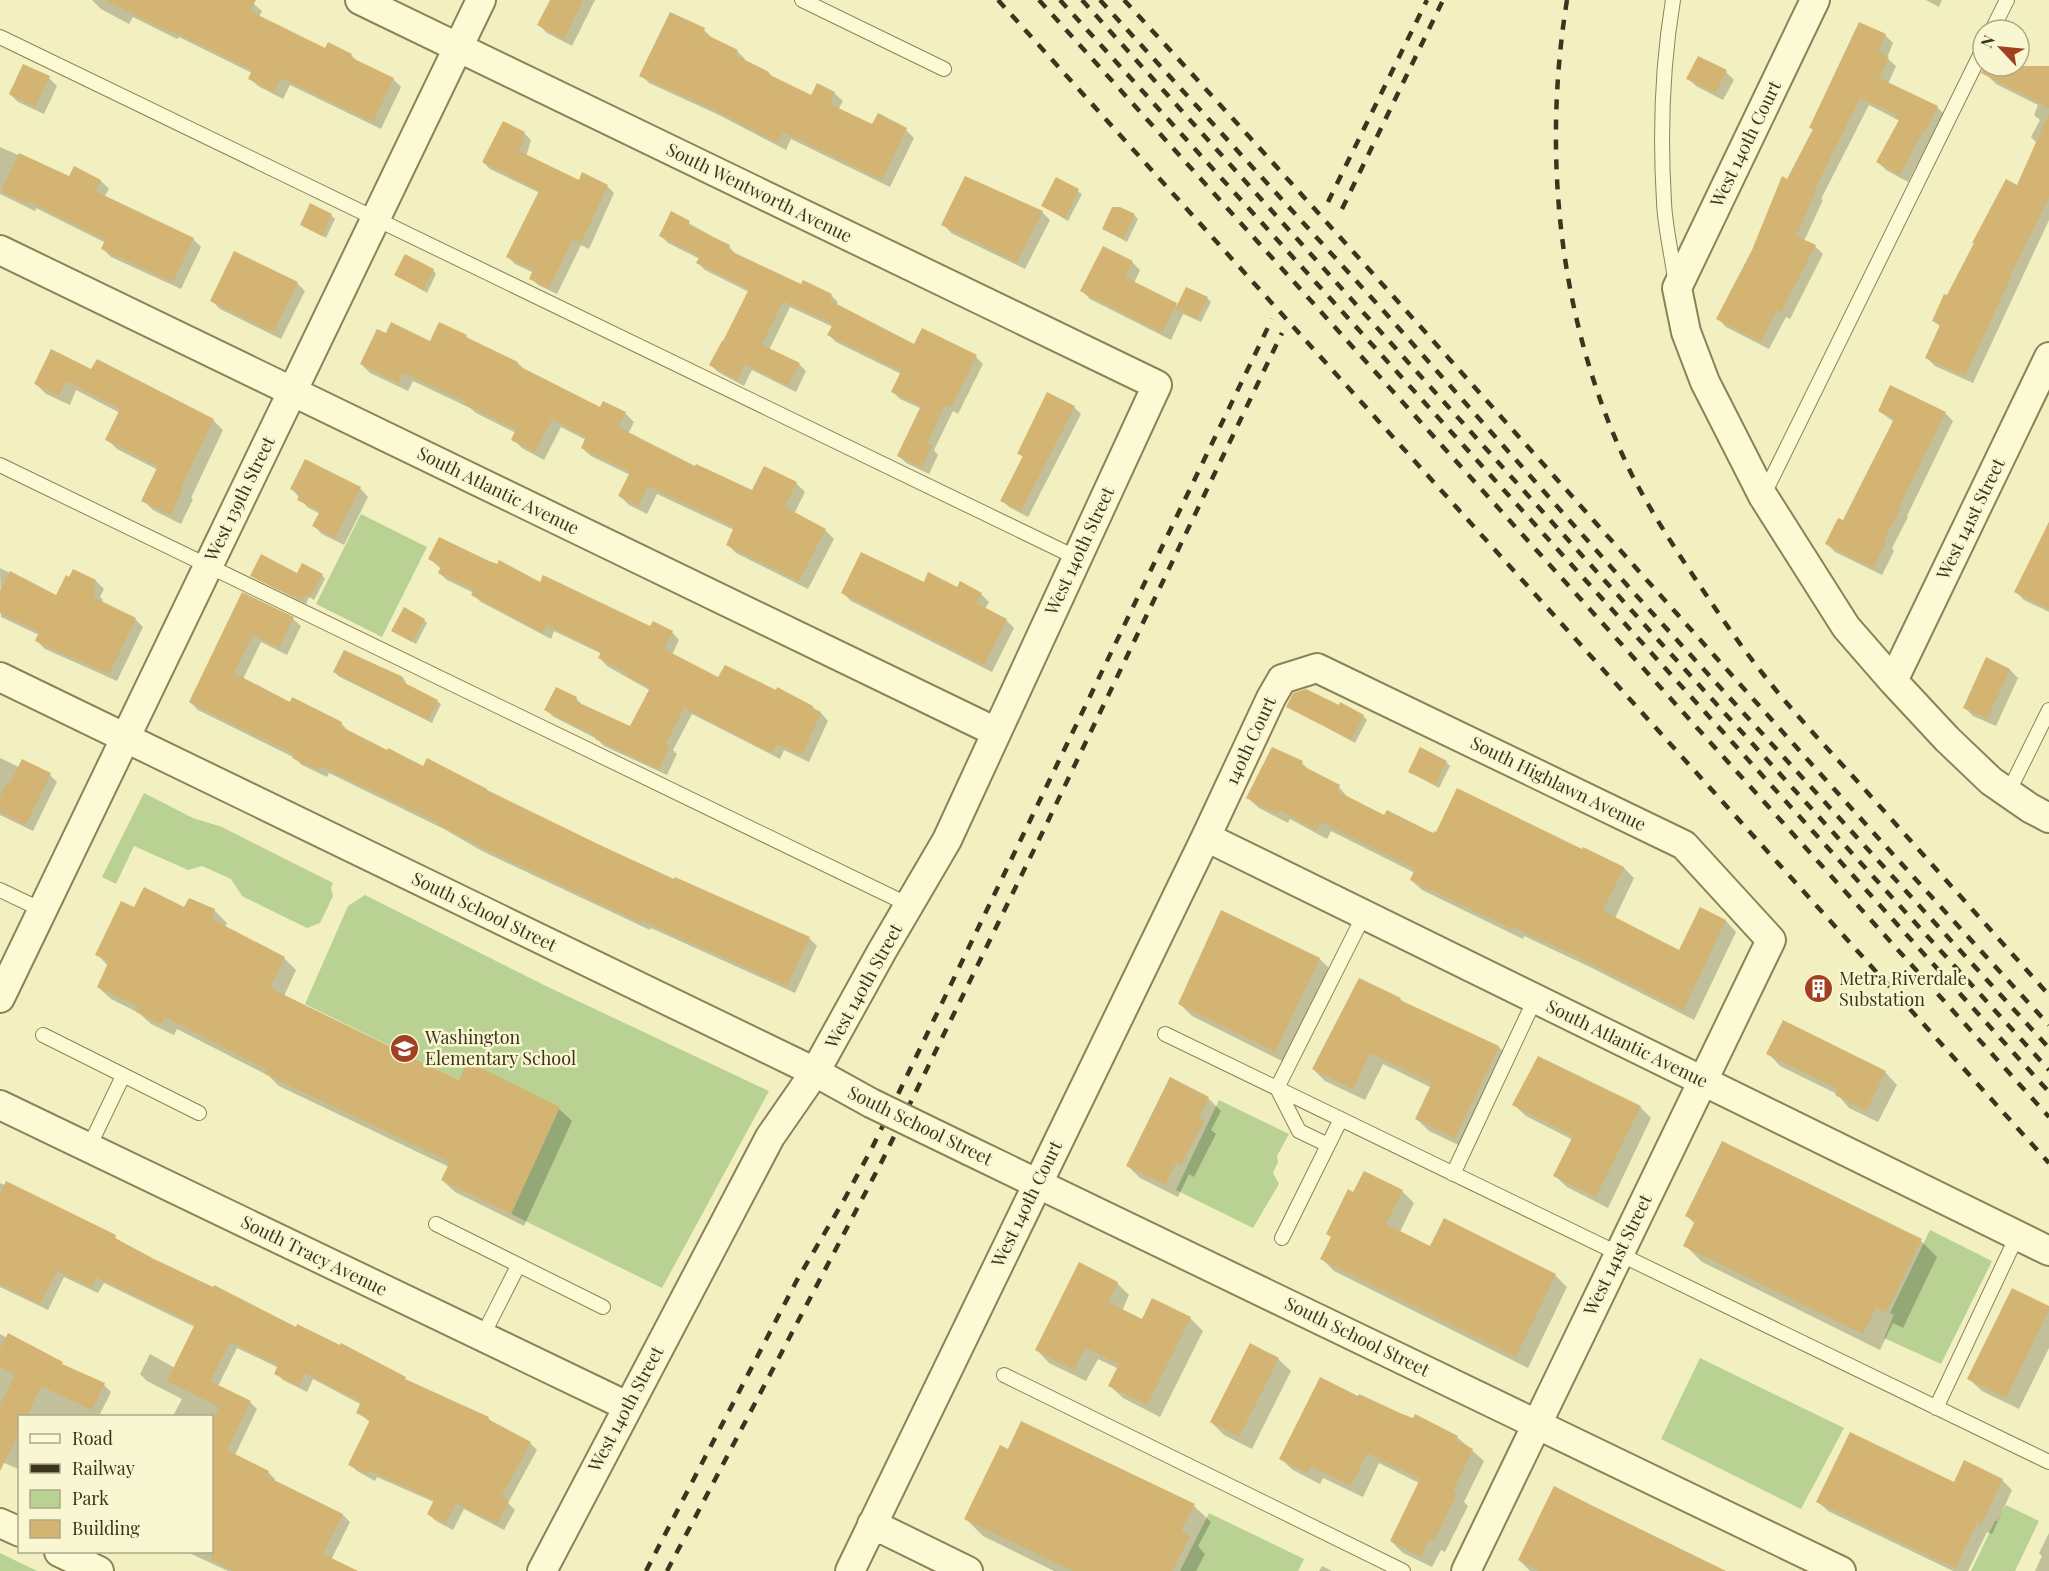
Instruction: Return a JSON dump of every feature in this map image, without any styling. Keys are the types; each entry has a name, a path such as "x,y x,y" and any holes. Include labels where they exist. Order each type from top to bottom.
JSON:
{"street":[{"name":"South Wentworth Avenue","path":"360,0 1157,386"},
{"name":"West 139th Street","path":"0,998 481,0"},
{"name":"West 140th Court","path":"1677,288 1815,0"},
{"name":"South Atlantic Avenue","path":"0,250 996,732"},
{"path":"1677,288 1686,332 1705,382 1763,496 1846,627 1947,739 1990,781 2049,818"},
{"name":"West 141st Street","path":"1893,681 2042,389 2049,357"},
{"name":"West 140th Street","path":"542,1571 770,1137 815,1072 947,840 1157,386"},
{"name":"140th Court","path":"1206,837 1282,679 1317,668"},
{"name":"South Highlawn Avenue","path":"1317,668 1684,845 1771,940"},
{"name":"South School Street","path":"0,677 815,1072 871,1103 1841,1571"},
{"name":"West 140th Court","path":"850,1571 1206,837"},
{"name":"South Atlantic Avenue","path":"1206,837 2049,1251"},
{"name":"West 141st Street","path":"1466,1571 1771,940"},
{"name":"South Tracy Avenue","path":"0,1105 627,1406"},
{"path":"0,1522 18,1531"},
{"path":"872,1524 968,1571"},
{"path":"63,1553 99,1571"}],"lane":[{"path":"802,0 944,69"},
{"path":"1673,0 1663,125 1663,170 1664,204 1677,288"},
{"path":"1998,18 2007,0"},
{"path":"0,37 1077,558"},
{"path":"1763,496 1971,73"},
{"path":"0,465 909,905"},
{"path":"2008,794 2049,710"},
{"path":"0,890 42,910"},
{"path":"1276,1088 1364,915"},
{"path":"1453,1174 1535,999"},
{"path":"1165,1034 2049,1462"},
{"path":"43,1035 199,1113"},
{"path":"89,1147 123,1076"},
{"path":"1276,1088 1299,1131 1328,1145"},
{"path":"1282,1238 1341,1119"},
{"path":"436,1224 603,1306"},
{"path":"1936,1408 2017,1236"},
{"path":"482,1337 518,1266"},
{"path":"1004,1375 1403,1571"}],"green space":[{"path":"361,514 427,547 382,637 316,604"},
{"path":"144,793 193,818 222,827 333,883 331,888 333,896 320,923 307,928 242,896 231,879 202,866 188,870 134,846 116,884 102,877"},
{"path":"365,895 546,986 769,1091 662,1288 511,1214 560,1107 459,1080 305,1004 348,906"},
{"path":"1219,1100 1289,1134 1277,1156 1278,1162 1273,1173 1279,1184 1253,1228 1176,1190"},
{"path":"1930,1230 1992,1261 1941,1364 1884,1338 1894,1315 1890,1313"},
{"path":"1700,1358 1844,1428 1801,1509 1661,1439"},
{"path":"2006,1505 2039,1521 2015,1571 1971,1571 1995,1521"},
{"path":"1209,1513 1304,1559 1298,1571 1180,1571"},
{"path":"0,1553 37,1571 0,1571"}],"building":[{"path":"105,0 256,0 250,11 325,48 328,42 352,54 350,57 394,78 373,122 281,78 274,92 248,79 252,70"},
{"path":"550,0 583,0 564,39 537,25"},
{"path":"670,12 705,28 703,33 738,50 735,55 769,72 768,74 811,95 817,83 835,92 830,104 872,124 878,113 907,128 882,180 783,132 778,143 710,108 639,76"},
{"path":"1859,22 1886,34 1878,52 1889,57 1879,78 1938,106 1900,175 1876,162 1899,120 1895,118 1897,115 1860,98 1814,191 1816,191 1796,236 1816,245 1781,312 1777,310 1761,342 1716,319 1752,250 1782,176 1787,179 1813,129 1809,128"},
{"path":"1698,56 1727,70 1715,93 1686,79"},
{"path":"23,64 50,76 35,107 9,94"},
{"path":"2031,66 2049,66 2049,108 1991,78 2031,78"},
{"path":"2049,113 2049,198 2010,276 1965,376 1925,358 1940,325 1932,321 1944,294 1947,295 2006,179 2017,185"},
{"path":"503,121 525,132 519,151 579,180 582,172 608,185 581,243 573,239 549,288 529,279 533,270 506,257 539,191 482,162"},
{"path":"19,153 69,176 74,166 101,180 95,191 194,238 173,282 101,249 105,240 28,201 27,204 1,191"},
{"path":"965,176 1043,211 1017,262 941,225"},
{"path":"1056,177 1079,189 1065,218 1041,206"},
{"path":"310,203 332,214 322,236 300,225"},
{"path":"1112,207 1120,207 1135,214 1123,239 1102,229"},
{"path":"671,211 690,221 688,225 730,245 728,249 737,254 801,284 803,280 832,294 829,300 914,344 922,328 977,355 951,408 945,405 927,444 932,446 922,468 897,456 921,406 891,392 901,371 827,335 833,324 783,301 762,345 800,363 788,386 745,364 737,380 709,365 749,289 696,263 700,256 659,236"},
{"path":"1103,246 1133,261 1125,277 1177,303 1162,333 1080,291"},
{"path":"234,251 298,282 273,332 210,301"},
{"path":"405,254 434,269 423,290 394,275"},
{"path":"1186,287 1208,297 1197,319 1175,309"},
{"path":"391,322 430,341 439,322 467,335 466,337 518,362 517,365 600,407 603,401 626,412 618,427 695,466 696,464 752,490 764,466 797,482 785,507 826,529 799,581 726,545 734,527 648,486 638,506 618,496 630,472 581,448 586,437 552,419 535,452 511,440 516,429 465,405 466,402 404,373 398,383 360,364 377,329 386,333"},
{"path":"51,349 91,369 97,359 214,419 181,487 183,488 171,515 141,501 158,466 105,440 120,409 66,381 59,396 34,384"},
{"path":"1890,385 1946,412 1899,507 1901,508 1884,540 1887,541 1873,568 1825,544 1838,518 1843,520 1894,419 1878,411"},
{"path":"1047,392 1075,406 1021,511 1000,501 1023,456 1017,454"},
{"path":"305,459 361,487 335,538 312,526 320,511 297,500 300,494 290,489"},
{"path":"2049,522 2049,609 2014,592"},
{"path":"439,537 489,561 497,564 499,560 540,582 543,575 650,626 653,621 673,631 664,649 718,677 725,665 776,690 777,687 813,706 821,712 802,755 777,744 772,753 684,708 666,743 670,745 659,769 595,739 596,736 544,710 556,687 577,697 575,701 630,726 650,688 598,658 601,652 547,625 543,633 471,595 474,590 438,573 441,566 428,559"},
{"path":"861,552 924,582 928,572 957,587 960,581 982,593 976,603 1007,619 984,665 841,593"},
{"path":"261,554 297,573 302,563 323,574 310,597 305,594 302,601 250,576"},
{"path":"73,569 96,580 93,597 136,618 109,674 35,641 39,632 0,613 0,591 10,571 56,595 66,575 69,577"},
{"path":"242,592 294,617 279,648 253,635 234,673 290,702 292,697 342,722 340,726 387,750 388,748 423,766 427,758 602,846 810,937 787,986 569,889 320,766 318,770 292,758 294,754 189,702"},
{"path":"404,607 425,619 412,642 391,631"},
{"path":"344,650 403,677 401,681 438,700 428,720 333,672"},
{"path":"1986,657 2010,669 1987,719 1963,708"},
{"path":"1306,689 1339,705 1340,702 1364,715 1351,740 1286,707 1293,693"},
{"path":"1272,747 1303,761 1301,765 1340,785 1337,791 1384,815 1387,810 1433,833 1436,832 1457,788 1624,867 1603,911 1679,950 1700,907 1726,920 1683,1011 1578,957 1513,927 1512,929 1410,880 1415,869 1321,822 1316,830 1279,810 1277,814 1246,798"},
{"path":"1420,747 1447,761 1435,785 1408,772"},
{"path":"22,759 51,773 26,825 0,812 0,797"},
{"path":"144,887 184,907 189,898 215,909 212,919 285,957 270,988 459,1080 467,1061 560,1107 511,1214 441,1180 450,1162 265,1074 267,1070 165,1017 161,1024 136,1012 139,1007 97,987 109,961 95,955 121,901 134,907"},
{"path":"1221,910 1320,958 1275,1052 1178,1004"},
{"path":"1359,978 1401,998 1400,1000 1499,1046 1455,1138 1415,1119 1432,1083 1370,1053 1353,1089 1312,1069"},
{"path":"1783,1020 1886,1071 1866,1111 1835,1095 1838,1089 1766,1054"},
{"path":"1538,1056 1641,1106 1596,1197 1553,1176 1573,1136 1512,1105"},
{"path":"1170,1077 1209,1097 1199,1118 1204,1121 1181,1165 1176,1163 1165,1185 1126,1166"},
{"path":"1722,1141 1922,1239 1886,1313 1876,1308 1863,1334 1683,1246 1695,1221 1685,1216"},
{"path":"1364,1171 1403,1190 1386,1224 1430,1246 1444,1218 1556,1274 1516,1357 1320,1259 1331,1237 1326,1234 1348,1189 1353,1192"},
{"path":"6,1181 116,1235 115,1238 154,1259 213,1287 214,1285 296,1327 297,1324 340,1345 341,1343 406,1377 405,1379 489,1417 488,1419 531,1442 501,1497 509,1501 497,1524 456,1503 445,1524 427,1514 434,1500 370,1471 368,1475 348,1465 370,1420 356,1413 361,1402 305,1373 299,1386 274,1374 278,1365 230,1342 210,1381 251,1401 227,1450 269,1471 266,1476 343,1514 323,1554 358,1571 233,1571 212,1560 213,1419 219,1407 167,1381 195,1324 96,1277 91,1287 57,1271 40,1304 0,1284 0,1194"},
{"path":"1079,1262 1118,1282 1108,1302 1142,1319 1152,1298 1191,1317 1147,1405 1108,1386 1119,1364 1085,1348 1074,1370 1035,1350"},
{"path":"2012,1288 2049,1306 2049,1310 2006,1398 1967,1379"},
{"path":"8,1333 63,1362 62,1364 105,1383 92,1410 41,1386 27,1415 18,1415 18,1435 0,1471 0,1405 15,1375 0,1367 0,1349"},
{"path":"1250,1343 1279,1358 1239,1437 1210,1422"},
{"path":"1320,1377 1400,1413 1413,1418 1415,1414 1458,1436 1456,1440 1473,1449 1453,1491 1457,1493 1434,1541 1429,1539 1421,1557 1390,1541 1420,1479 1367,1453 1351,1486 1311,1467 1308,1473 1279,1459"},
{"path":"1021,1421 1195,1504 1181,1531 1190,1536 1172,1571 1073,1571 964,1519 1000,1445 1008,1449"},
{"path":"1850,1432 1954,1482 1964,1460 2003,1479 1981,1525 1977,1523 1955,1568 1816,1502"},
{"path":"1554,1486 1726,1571 1539,1571 1518,1560"}],"railway":[{"path":"998,0 2049,1163"},
{"path":"1039,0 2049,1117"},
{"path":"1060,0 2049,1092"},
{"path":"1082,0 2049,1070"},
{"path":"1100,0 1380,307 1635,594 2049,1048"},
{"path":"1124,0 2049,1025"},
{"path":"1328,202 1427,0"},
{"path":"1342,209 1443,0"},
{"path":"1567,0 1559,60 1556,121 1557,182 1563,243 1573,303 1588,362 1607,419 1632,475 1686,565 1733,634 1775,689 2049,995"},
{"path":"646,1571 797,1280 873,1146 1272,319"},
{"path":"667,1571 882,1161 1282,333"}],"place":[{"name":"Metra Riverdale Substation","path":"1818,989"},
{"name":"Washington Elementary School","path":"404,1048"}]}
